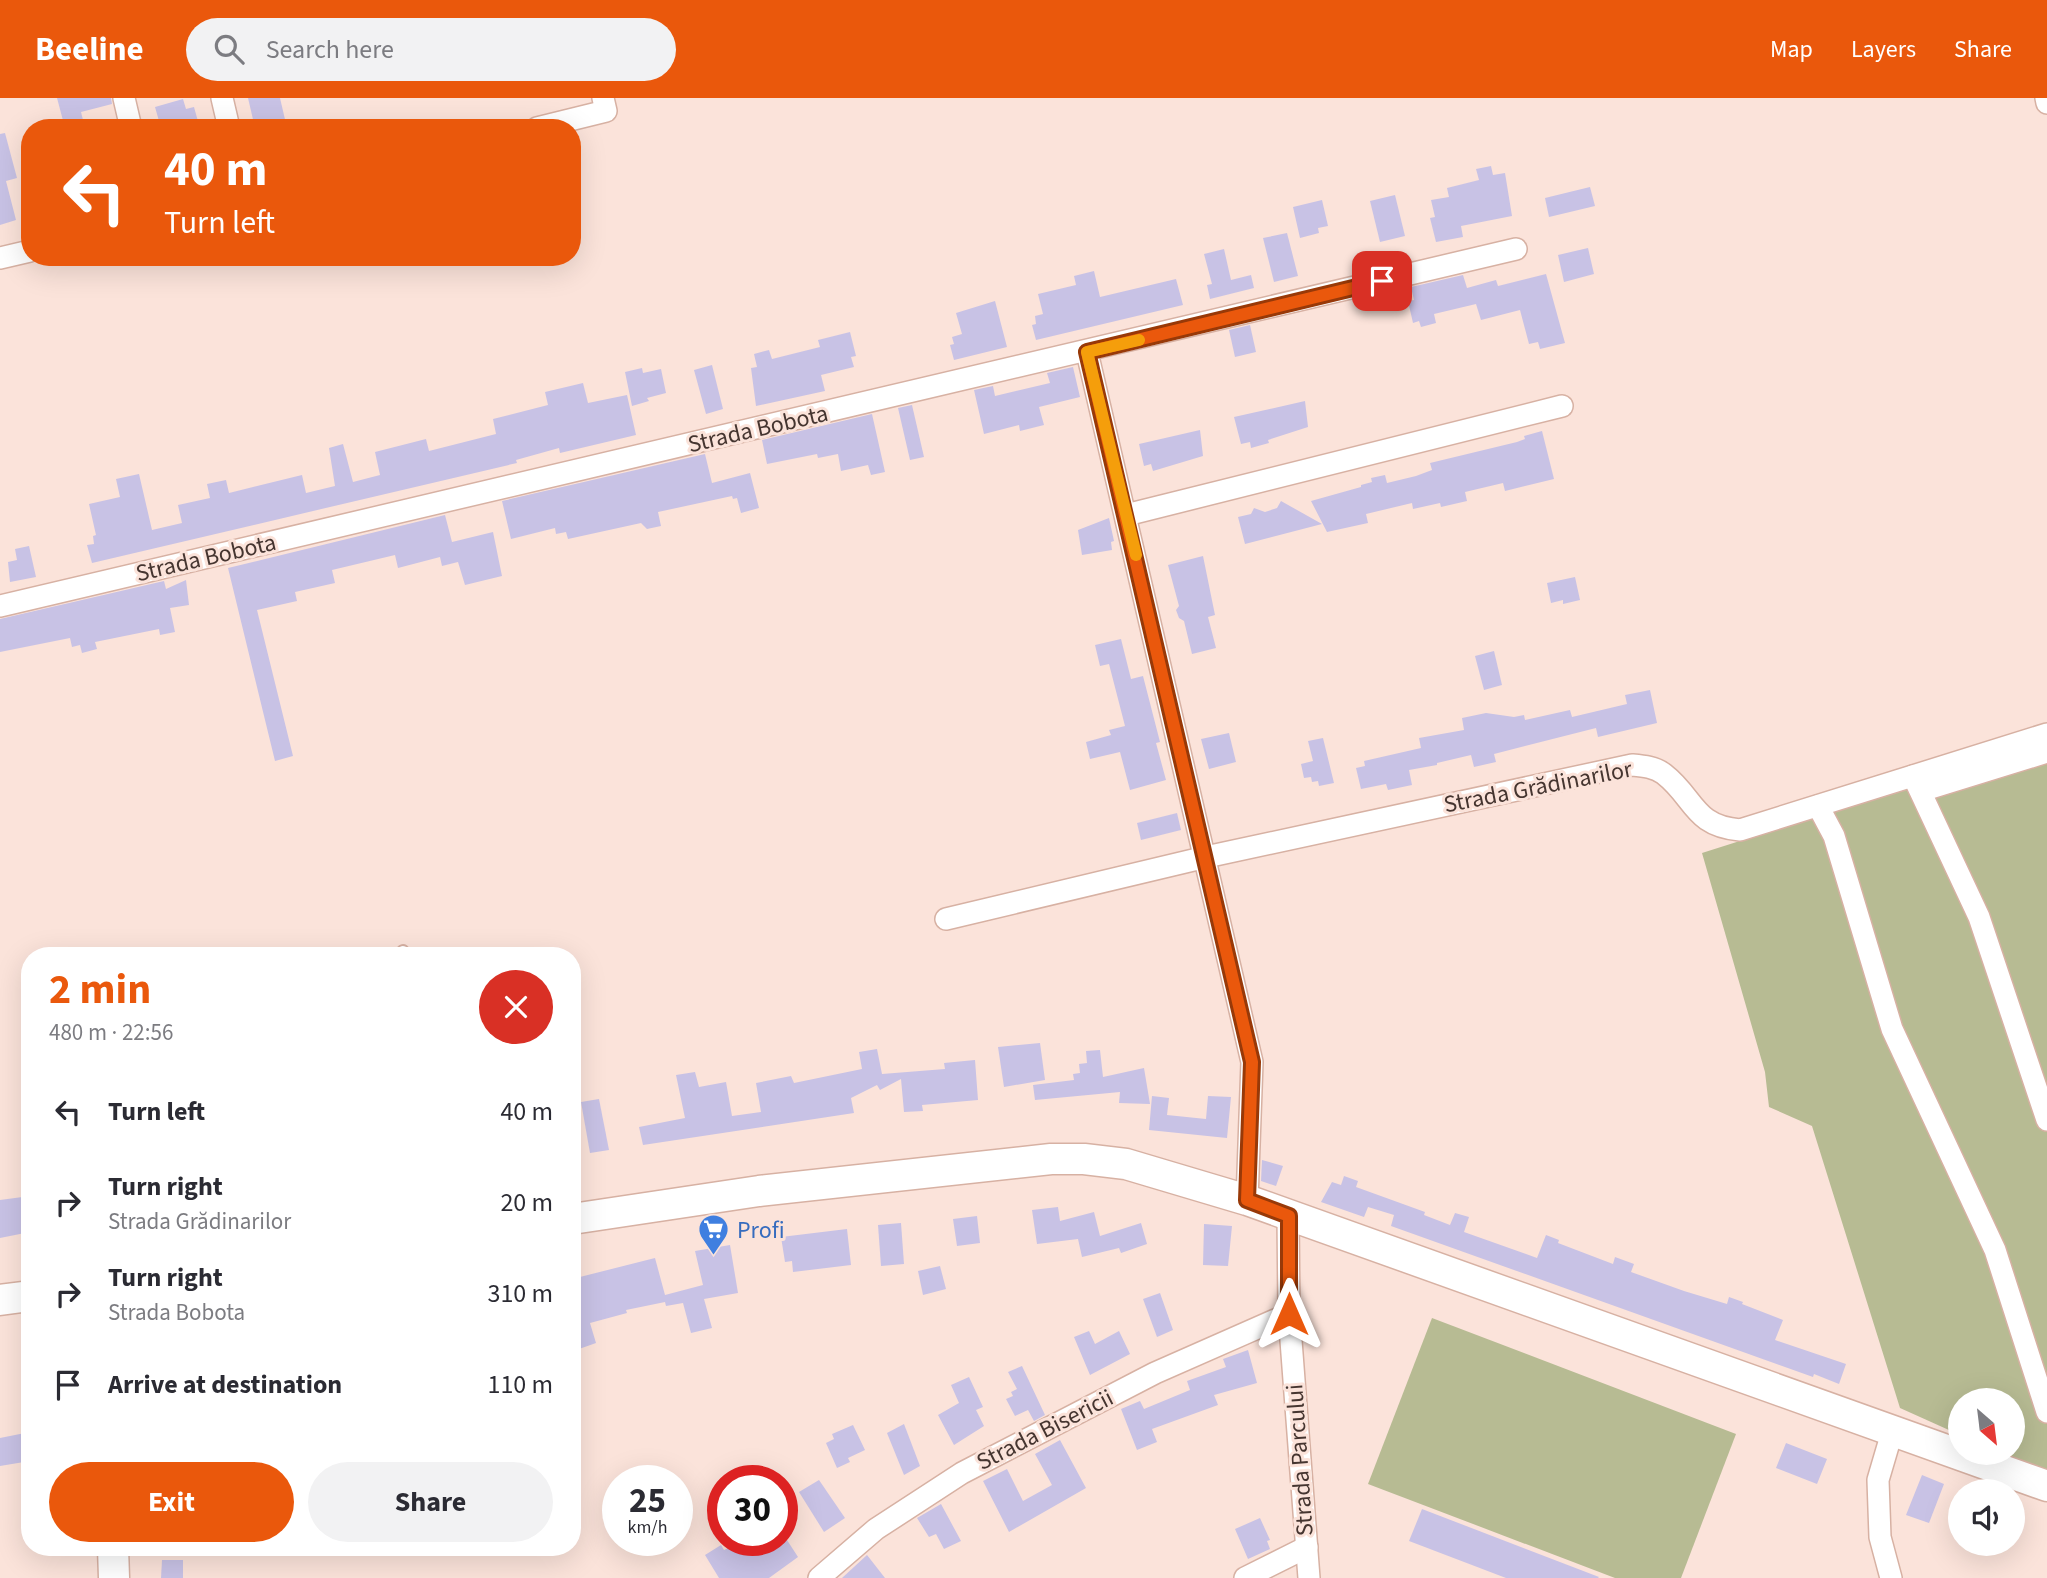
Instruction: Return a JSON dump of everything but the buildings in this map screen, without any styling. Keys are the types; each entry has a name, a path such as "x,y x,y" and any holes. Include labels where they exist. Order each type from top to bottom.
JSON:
{"main road":[{"path":"581,1218 759,1191 1051,1159 1084,1158 1126,1164 1247,1200 2047,1486"},
{"path":"0,1300 21,1297"},
{"path":"113,1556 114,1578"}],"street":[{"path":"124,98 129,119"},
{"path":"222,98 227,119"},
{"path":"2046,98 2047,103"},
{"path":"563,119 604,105"},
{"name":"Strada Bobota","path":"0,606 1516,249"},
{"path":"0,258 21,253"},
{"path":"1087,352 1252,1062 1247,1200"},
{"path":"1126,515 1562,406"},
{"name":"Strada Grădinarilor","path":"946,919 1206,857 1632,765 1663,773 1707,821 1720,828 1740,830 1818,806 1917,784 2047,734"},
{"path":"2047,752 1917,784 1979,917 2047,1120"},
{"path":"1818,806 1834,836 1892,1029 1995,1250 2047,1412"},
{"name":"Strada Parcului","path":"1289,1216 1289,1314 1309,1578"},
{"name":"Strada Bisericii","path":"819,1578 876,1529 962,1473 1155,1373 1289,1314"},
{"path":"1891,1578 1880,1537 1878,1480 1893,1429"},
{"path":"1245,1578 1307,1547"}],"green space":[{"path":"2047,744 2047,1475 2025,1465 2025,1388 1948,1388 1948,1430 1900,1408 1812,1126 1769,1107 1765,1072 1702,853"},
{"path":"1432,1318 1736,1434 1681,1578 1615,1578 1368,1484"}],"slow traffic":[{"path":"1136,555 1087,352 1139,340"}],"place":[{"name":"Profi","path":"714,1257"}],"route":[{"path":"1289,1314 1289,1216 1247,1200 1252,1062 1087,352 1382,281"}]}
